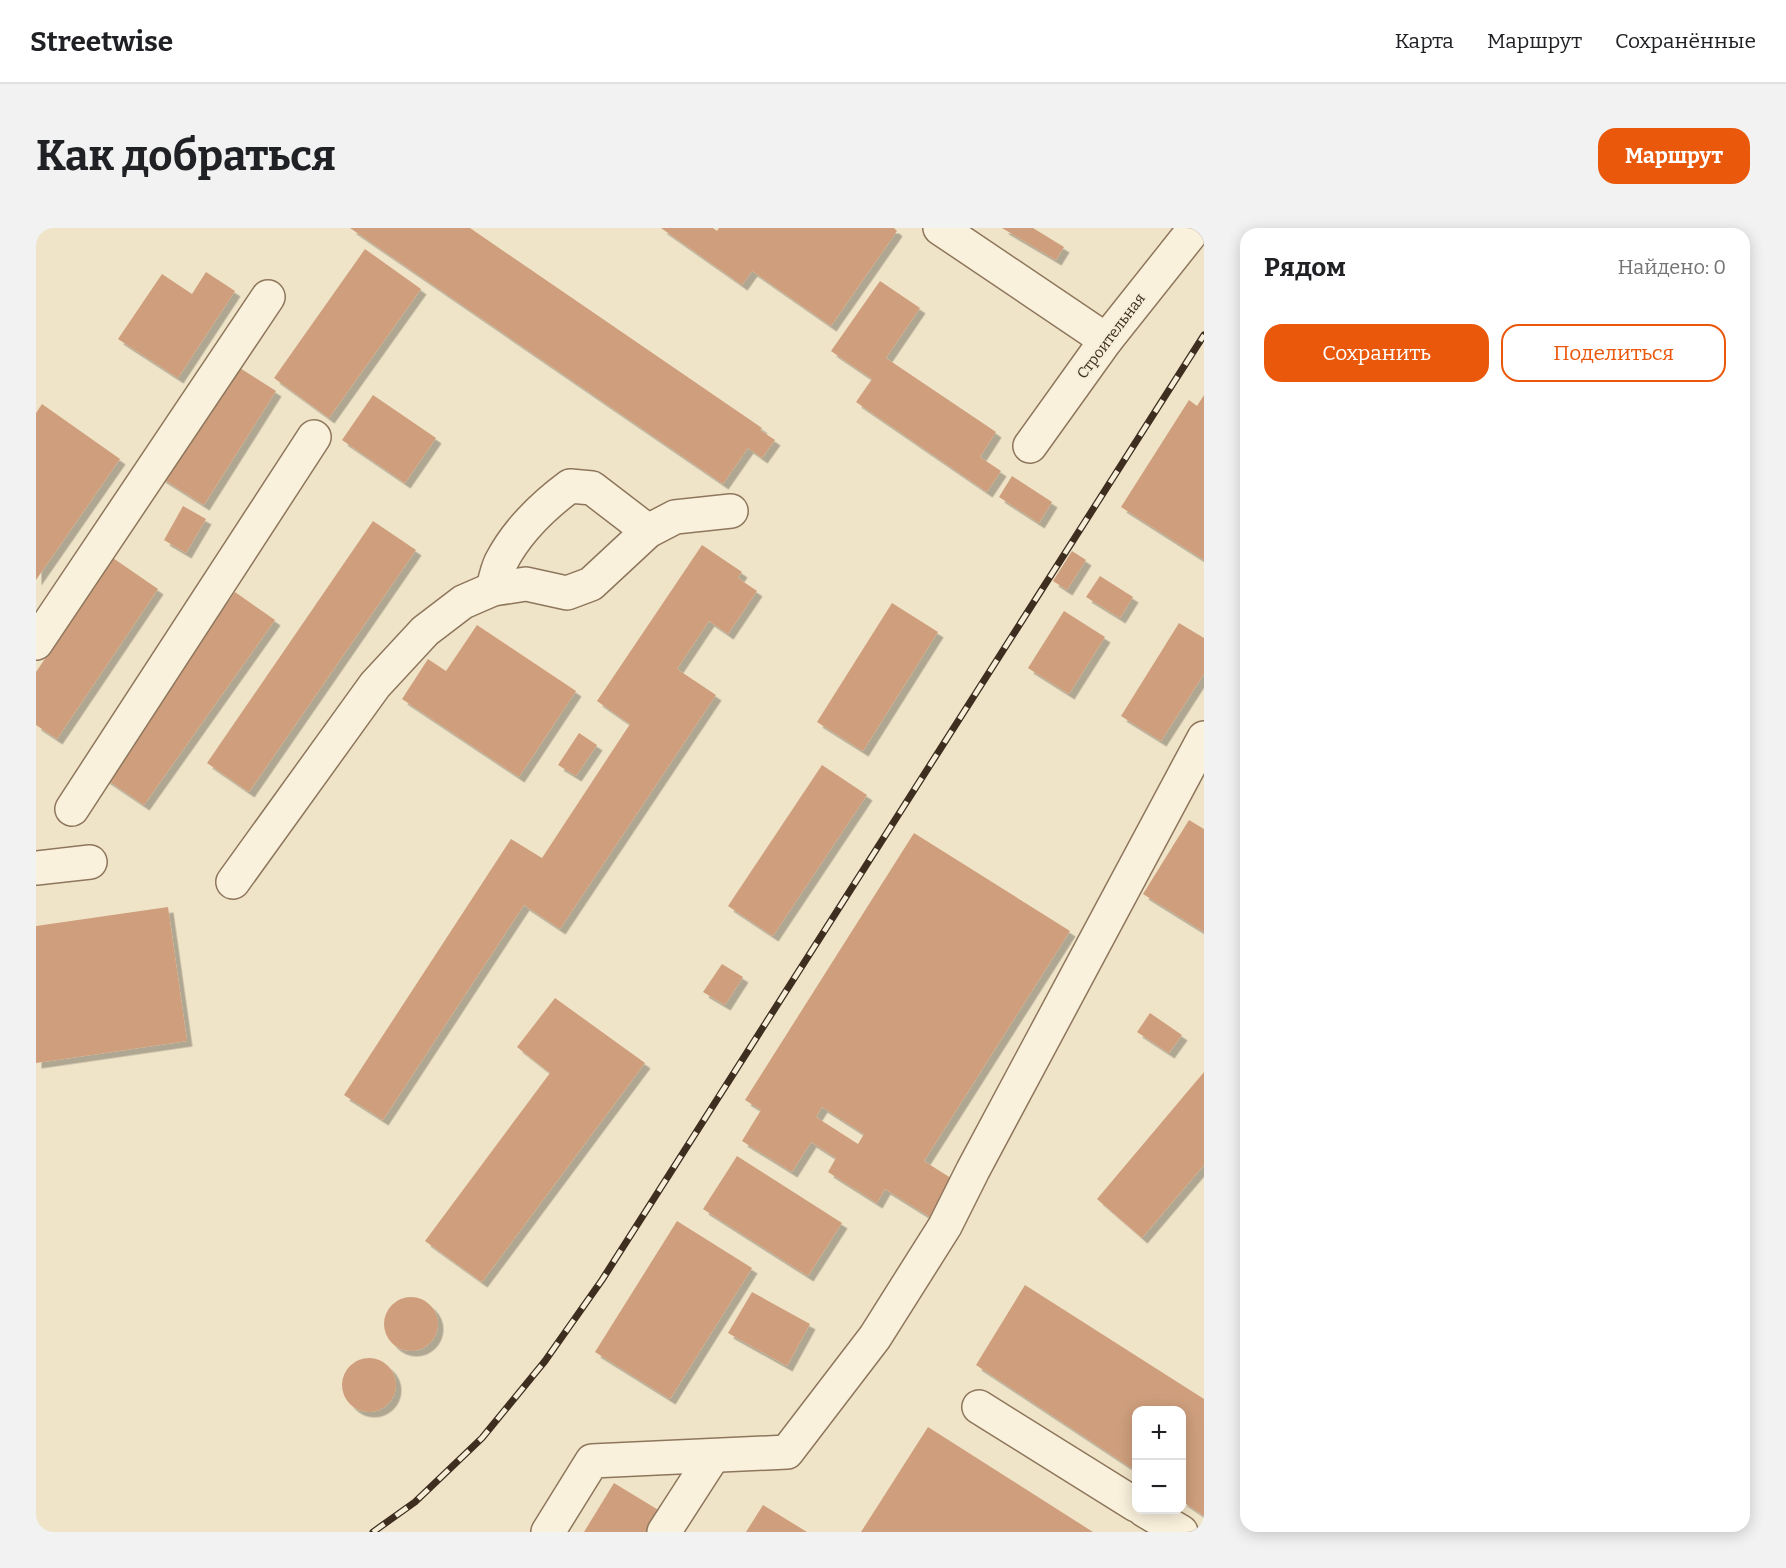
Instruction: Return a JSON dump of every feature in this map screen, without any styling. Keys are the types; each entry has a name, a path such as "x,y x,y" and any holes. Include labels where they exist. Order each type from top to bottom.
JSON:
{"street":[{"path":"940,228 1106,340"},
{"name":"Строительная","path":"1030,446 1106,340 1196,228"},
{"path":"36,643 268,297"},
{"path":"72,809 314,437"},
{"path":"493,589 501,562 524,529 545,504 570,486 592,489 648,531"},
{"path":"232,882 375,685 425,631 463,602 493,589 526,584 567,593 591,584 648,531 675,517 731,511"},
{"path":"548,1532 592,1461 787,1452 875,1337 945,1226 1204,738"},
{"path":"36,868 90,862"},
{"path":"979,1407 1132,1502"},
{"path":"664,1532 713,1456"},
{"path":"1152,1514 1181,1532"}],"building":[{"path":"350,228 470,228 762,428 760,430 775,440 762,458 748,448 723,484"},
{"path":"661,228 713,228 717,231 719,228 894,228 897,231 831,326 752,271 742,285"},
{"path":"1002,228 1033,228 1064,247 1056,260"},
{"path":"365,249 421,289 329,418 274,378"},
{"path":"206,272 235,291 178,378 118,339 162,274 192,294"},
{"path":"880,281 920,308 886,358 996,432 980,457 1001,471 987,492 856,402 872,379 831,351"},
{"path":"232,363 276,391 204,505 160,477"},
{"path":"373,395 436,438 405,483 342,440"},
{"path":"1204,395 1204,560 1121,507 1189,400 1197,406"},
{"path":"42,404 120,459 36,580 36,413"},
{"path":"1012,476 1052,502 1039,523 999,497"},
{"path":"183,506 206,519 186,553 164,540"},
{"path":"373,521 416,550 249,792 207,763"},
{"path":"702,545 742,572 738,578 757,591 728,634 709,621 677,669 716,695 560,929 524,905 383,1120 344,1095 511,839 542,858 630,724 597,701"},
{"path":"1072,551 1086,560 1067,590 1053,581"},
{"path":"113,558 158,589 57,739 36,725 36,672"},
{"path":"1100,576 1133,597 1120,618 1086,597"},
{"path":"235,592 275,620 144,805 104,778"},
{"path":"892,603 938,632 863,751 817,722"},
{"path":"1064,611 1105,637 1069,694 1028,668"},
{"path":"1179,623 1204,638 1204,674 1161,741 1121,716"},
{"path":"477,625 576,691 519,777 402,699 428,659 446,671"},
{"path":"579,733 597,745 576,776 558,765"},
{"path":"822,765 867,795 773,936 728,906"},
{"path":"1189,820 1204,829 1204,932 1143,894"},
{"path":"914,833 1070,931 924,1161 954,1180 930,1217 885,1189 877,1203 828,1172 836,1158 811,1142 792,1172 742,1141 761,1110 745,1100","holes":["822,1107 864,1134 858,1144 816,1117"]},
{"path":"168,907 187,1041 36,1063 36,926"},
{"path":"722,964 743,977 725,1005 703,992"},
{"path":"555,998 645,1063 482,1282 425,1241 550,1073 517,1047"},
{"path":"1150,1013 1182,1035 1169,1053 1137,1032"},
{"path":"1204,1072 1204,1165 1142,1238 1097,1199"},
{"path":"737,1156 842,1223 808,1276 703,1209"},
{"path":"677,1221 752,1268 670,1399 595,1352"},
{"path":"1025,1285 1204,1399 1204,1516 1186,1504 1186,1406 1132,1406 1132,1468 976,1365"},
{"path":"752,1292 810,1324 787,1366 728,1333"},
{"path":"406,1297 416,1297 426,1301 434,1309 438,1324 434,1339 426,1347 416,1351 406,1351 396,1347 388,1339 384,1329 384,1319 388,1309 396,1301"},
{"path":"364,1358 374,1358 384,1362 392,1370 396,1385 392,1400 384,1408 374,1412 364,1412 354,1408 346,1400 342,1390 342,1380 346,1370 354,1362"},
{"path":"928,1427 1093,1532 861,1532"},
{"path":"614,1483 660,1511 647,1532 584,1532"},
{"path":"763,1505 807,1532 746,1532"}],"railway":[{"path":"373,1532 415,1502 482,1438 545,1361 602,1280 1204,335"}]}
